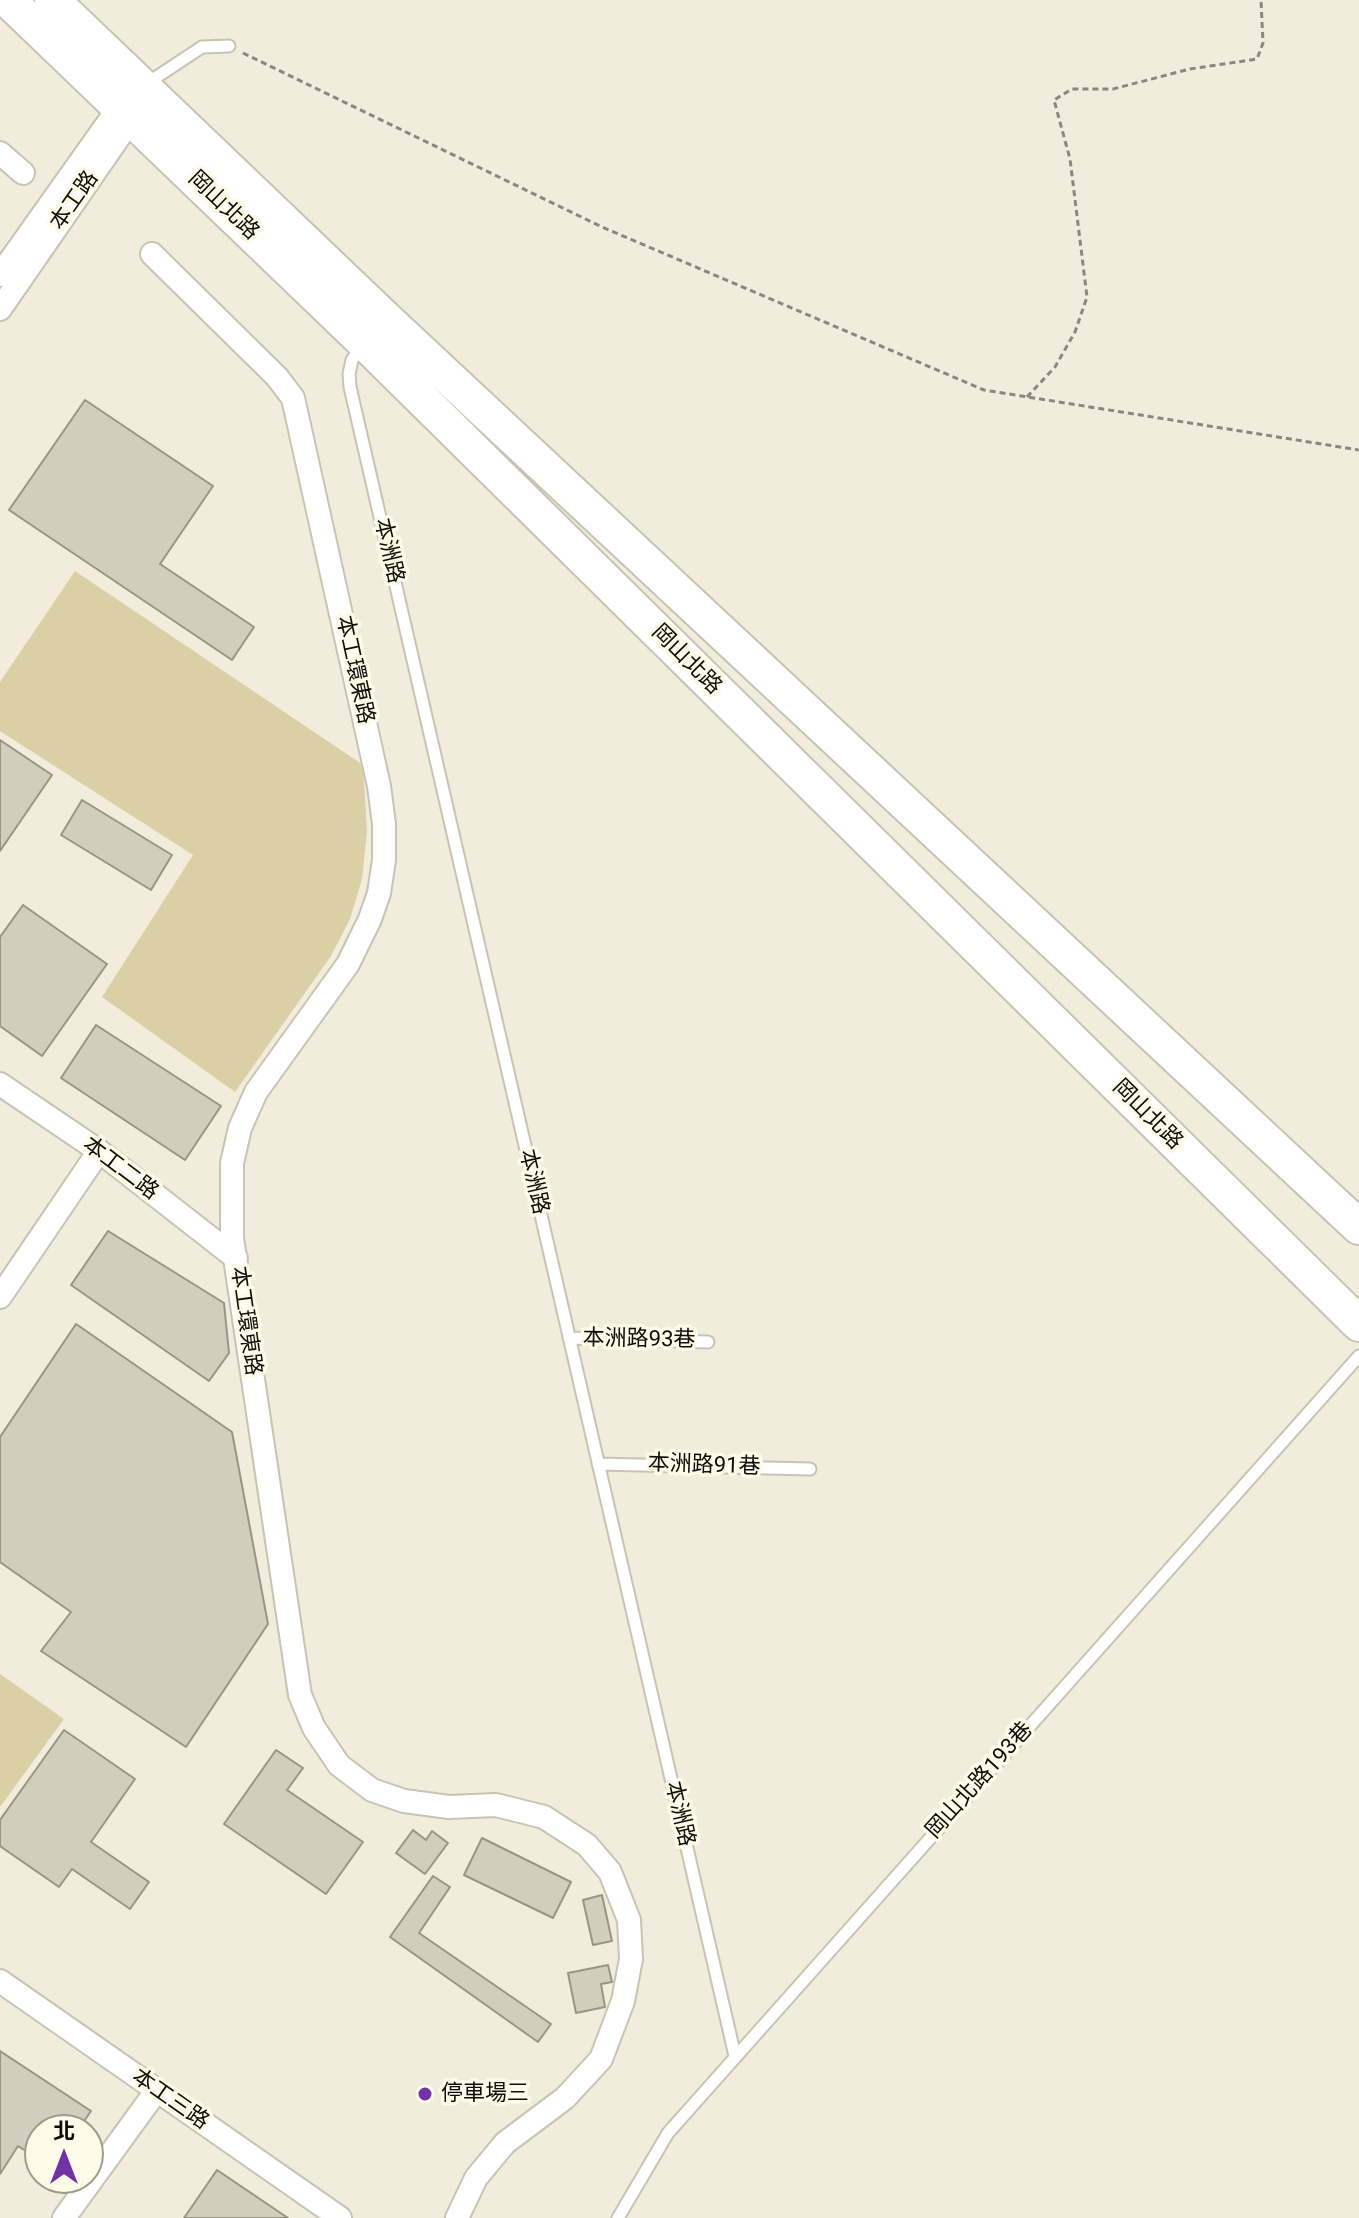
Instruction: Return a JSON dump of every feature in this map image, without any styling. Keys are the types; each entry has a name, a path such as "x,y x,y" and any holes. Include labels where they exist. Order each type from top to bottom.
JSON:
{"main road":[{"name":"岡山北路","path":"8,0 137,102 375,331 1359,1324"},
{"name":"岡山北路","path":"52,0 137,102"},
{"name":"岡山北路","path":"375,331 1359,1227"}],"street":[{"name":"本工路","path":"0,275 137,102"},
{"name":"本工路","path":"0,309 137,102"},
{"path":"0,153 23,173"},
{"name":"本工環東路","path":"152,254 277,377 293,398 376,771 384,824 384,860 379,893 370,919 348,964 256,1092 240,1128 232,1163 230,1210 236,1258 300,1695 314,1728 339,1765 372,1790 404,1801 449,1807 496,1805 544,1817 587,1845 610,1872 629,1920 631,1959 626,1987 601,2059 565,2098 505,2143 476,2178 457,2218"},
{"name":"本工二路","path":"0,1084 99,1151 236,1258"},
{"path":"0,1297 99,1151"},
{"name":"本工三路","path":"0,1981 340,2218"},
{"path":"64,2218 157,2090"}],"lane":[{"path":"137,102 202,47 229,46"},
{"name":"本洲路","path":"375,331 352,360 350,387 735,2056"},
{"name":"本洲路93巷","path":"569,1338 708,1342"},
{"name":"岡山北路193巷","path":"618,2218 668,2133 1359,1356"},
{"name":"本洲路91巷","path":"598,1464 810,1469"}],"path":[{"path":"1027,397 1055,367 1075,332 1087,297 1070,159 1054,100 1072,89 1113,89 1190,69 1257,59 1263,43 1261,0"},
{"path":"229,46 602,227 984,390 1359,450"}],"shaded area":[{"path":"75,571 363,765 367,832 362,879 350,919 331,956 235,1092 102,997 193,855 0,731 0,682"},
{"path":"0,1674 64,1719 0,1807"}],"building":[{"path":"85,400 213,486 160,564 254,627 232,660 9,510"},
{"path":"0,740 52,775 0,851"},
{"path":"82,800 172,855 151,890 61,835"},
{"path":"23,905 107,964 42,1056 0,1026 0,937"},
{"path":"96,1025 221,1106 185,1160 61,1078"},
{"path":"108,1231 224,1303 229,1353 209,1381 71,1285"},
{"path":"76,1324 232,1432 268,1624 186,1747 41,1651 71,1612 0,1562 0,1437"},
{"path":"64,1730 135,1779 91,1842 149,1882 130,1909 72,1869 59,1887 0,1846 0,1820"},
{"path":"276,1750 303,1768 287,1790 363,1842 326,1894 224,1824"},
{"path":"413,1830 426,1840 432,1831 448,1843 425,1874 396,1853"},
{"path":"482,1838 571,1882 553,1918 464,1875"},
{"path":"433,1876 450,1887 419,1933 551,2024 538,2042 390,1937"},
{"path":"602,1895 612,1941 593,1945 583,1900"},
{"path":"608,1965 612,1982 601,1984 605,2007 576,2013 568,1973"},
{"path":"0,2051 91,2111 89,2114 24,2114 24,2150 18,2146 0,2174"},
{"path":"217,2170 288,2218 184,2218"}],"place":[{"name":"停車場三","path":"425,2094"}]}
